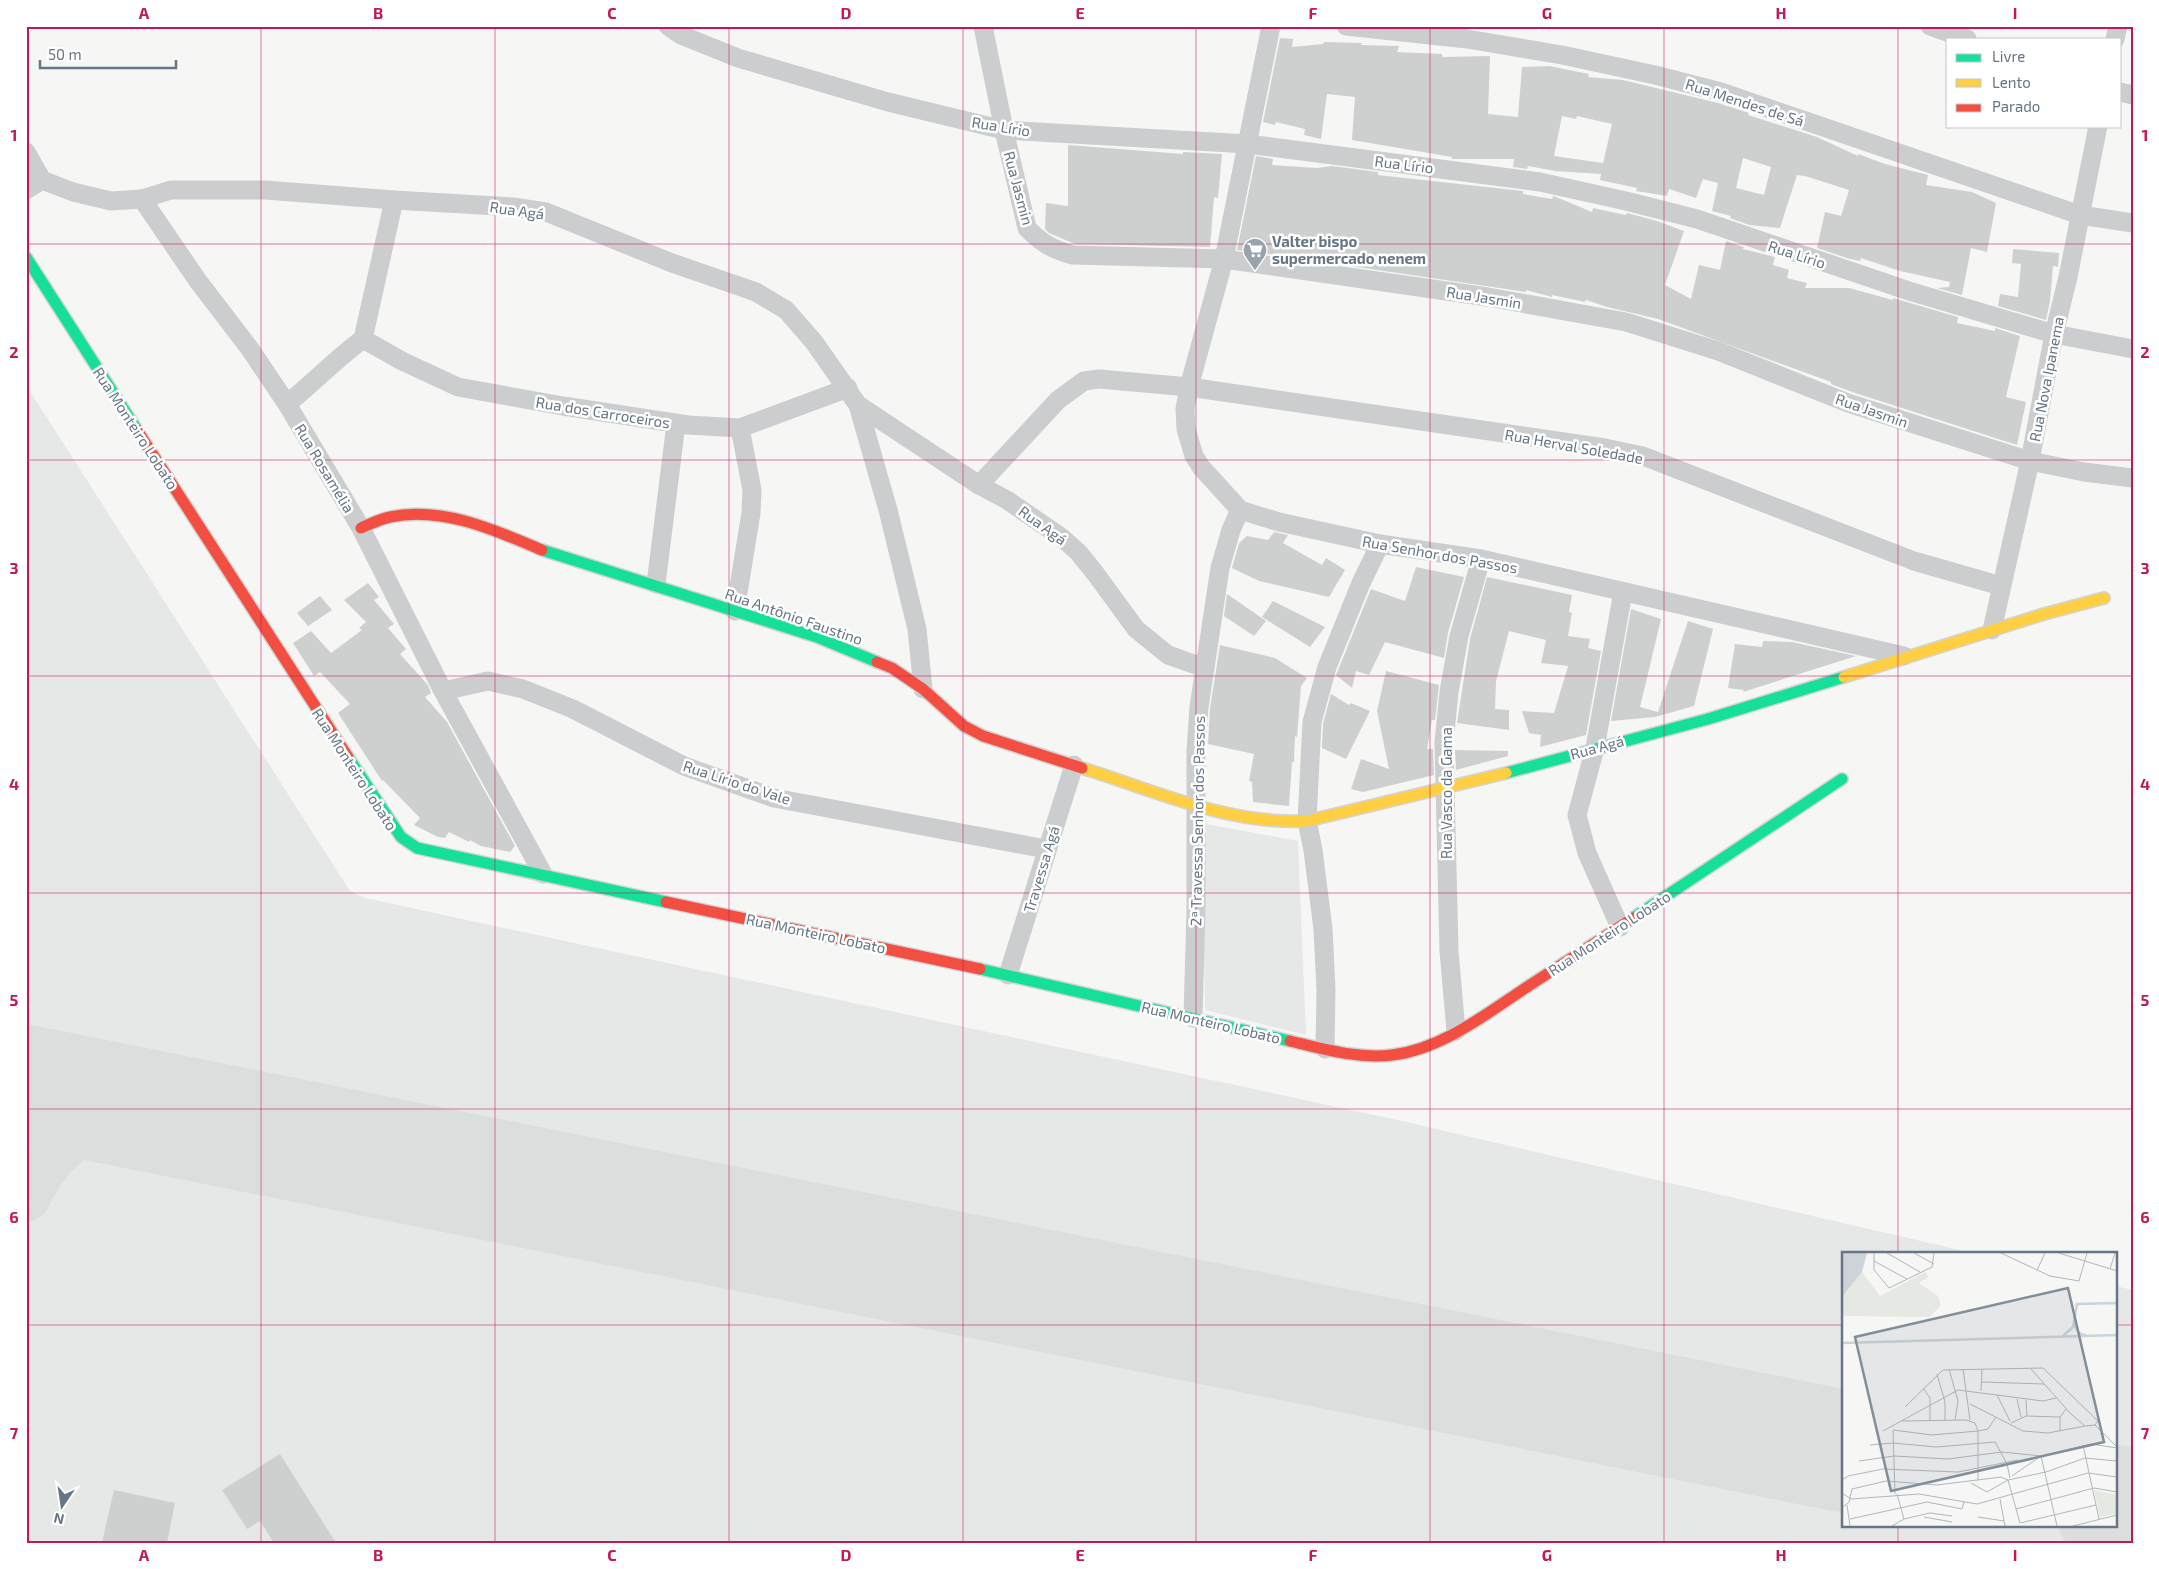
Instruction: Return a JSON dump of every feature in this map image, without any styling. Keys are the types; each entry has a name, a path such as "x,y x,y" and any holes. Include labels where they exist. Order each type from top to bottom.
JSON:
{"street":[{"name":"Rua Lírio","path":"668,26 696,42 738,58 888,102 1004,130 1248,144 1540,182 1697,219 1909,291 2054,334 2133,349"},
{"name":"Rua Jasmin","path":"983,26 1004,130 1028,228 1038,240 1048,246 1073,255 1224,259 1488,297 1626,322 1718,352 1848,404 2030,461 2084,472 2133,478"},
{"path":"1240,510 1201,467 1194,456 1186,429 1185,409 1189,387 1224,259 1271,26"},
{"name":"Rua Mendes de Sá","path":"1346,26 1467,39 1562,55 1664,77 1721,92 2080,215 2133,223"},
{"path":"1930,26 1964,38"},
{"name":"Rua Nova Ipanema","path":"1992,630 2030,461 2054,334 2098,128"},
{"path":"26,152 42,180 73,192 111,201 142,199"},
{"path":"26,190 42,180"},
{"name":"Rua Agá","path":"142,199 171,190 265,190 513,207 546,212 672,263 756,292 786,310 814,342 858,404 888,510 917,629 923,689"},
{"name":"Rua Rosamélia","path":"142,199 198,281 250,349 287,404 361,528 443,691 543,874"},
{"path":"287,404 313,384 343,353 363,339 394,200"},
{"name":"Rua Monteiro Lobato","path":"26,257 258,619 401,837 417,848 1008,975 1353,1056 1410,1052 1456,1032 1620,928 1842,780"},
{"name":"Rua dos Carroceiros","path":"363,339 402,361 458,386 571,408 721,429 740,428 848,388"},
{"name":"Rua Herval Soledade","path":"978,485 1058,400 1084,381 1099,378 1189,387 1605,448 1643,456 1914,561 2001,586"},
{"name":"Rua Agá","path":"858,404 978,485 1007,500 1061,536 1078,552 1095,573 1136,630 1168,655 1205,668"},
{"path":"656,584 676,424"},
{"path":"735,611 751,513 752,490 740,428"},
{"name":"Rua Senhor dos Passos","path":"1240,510 1279,522 1380,544 1481,559 1908,657"},
{"name":"2ª Travessa Senhor dos Passos","path":"1193,1018 1198,716 1220,568 1231,530 1240,510"},
{"name":"Rua Antônio Faustino","path":"361,528 389,517 409,515 440,517 492,529 548,552 656,584 848,649 892,668 923,689 964,726 983,736 1074,764 1196,807"},
{"path":"1325,1050 1326,990 1322,929 1314,858 1307,821 1312,722 1327,668 1361,582 1380,544"},
{"name":"Rua Vasco da Gama","path":"1456,1032 1449,950 1444,742 1452,667 1481,559"},
{"path":"1620,928 1587,853 1577,815 1595,748 1623,592"},
{"name":"Rua Agá","path":"1196,807 1238,816 1285,822 1307,821 1444,789 1708,719 1992,630 2104,598"},
{"name":"Rua Lírio do Vale","path":"443,691 488,681 523,689 574,709 684,766 774,798 1046,849"},
{"name":"Travessa Agá","path":"1008,975 1074,764"}],"shaded area":[{"path":"26,385 350,891 365,898 1402,1121 1969,1252 1842,1252 1842,1526 2116,1526 2116,1286 2133,1290 2133,1543 26,1543"},
{"path":"1201,823 1298,841 1306,1035 1205,1010"}],"building":[{"path":"1280,38 1293,39 1292,47 1323,44 1324,42 1362,43 1361,45 1399,46 1397,52 1442,54 1442,57 1490,56 1488,114 1518,117 1522,67 1549,66 1589,74 1588,77 1623,80 1718,103 1749,113 1748,115 1817,137 1858,156 1858,154 1885,164 1928,175 1926,185 1972,192 1996,203 1987,252 1971,248 1962,295 1937,288 1949,287 1950,282 1900,271 1861,258 1860,261 1850,259 1817,248 1825,212 1841,216 1849,190 1805,176 1797,175 1780,228 1749,225 1730,218 1731,216 1712,211 1718,183 1703,179 1696,198 1669,189 1667,196 1636,191 1637,188 1600,180 1601,174 1555,171 1528,166 1527,169 1513,167 1514,159 1452,159 1452,157 1352,140 1355,97 1327,94 1321,139 1304,135 1305,129 1276,122 1275,125 1263,122","holes":["1562,116 1576,119 1577,116 1612,124 1602,168 1603,163 1554,156","1743,158 1771,167 1764,195 1736,188"]},
{"path":"1068,145 1183,154 1183,152 1222,154 1218,198 1214,197 1210,247 1075,244 1049,233 1045,229 1046,203 1068,206"},
{"path":"1256,156 1273,159 1272,165 1317,168 1332,166 1378,172 1378,175 1523,191 1523,194 1552,199 1553,196 1592,212 1593,208 1626,215 1627,213 1657,221 1684,231 1665,285 1691,299 1699,265 1720,270 1726,241 1744,247 1743,249 1775,257 1773,265 1789,270 1787,278 1807,283 1805,288 1849,288 1893,300 1893,298 1958,317 1957,323 1995,331 1995,328 2020,336 2006,397 2026,402 2017,445 1852,392 1831,384 1831,382 1658,319 1586,300 1585,302 1552,295 1552,297 1526,290 1526,292 1290,257 1277,253 1277,255 1237,250"},
{"path":"2013,249 2059,253 2058,267 2053,266 2050,301 2046,320 1998,306 2000,294 2018,297 2021,264 2012,263"},
{"path":"1274,532 1288,535 1283,543 1322,565 1326,558 1345,570 1329,597 1259,581 1232,568 1239,543 1247,536 1268,540"},
{"path":"1416,567 1464,577 1448,633 1444,658 1385,642 1369,675 1356,671 1352,688 1336,675 1371,589 1405,601"},
{"path":"1487,577 1572,595 1569,612 1572,613 1568,636 1590,639 1588,648 1601,651 1586,735 1540,747 1541,735 1529,733 1522,711 1554,713 1568,666 1541,663 1546,640 1509,631 1496,681 1495,709 1509,710 1509,730 1457,723 1470,639"},
{"path":"368,583 379,597 374,600 394,624 388,628 406,649 400,654 428,685 431,693 425,697 447,722 515,846 510,852 481,846 449,832 445,838 438,837 414,825 420,818 382,781 338,713 350,704 320,672 314,676 293,643 311,631 331,653 362,630 359,628 366,622 344,600"},
{"path":"1227,594 1266,621 1254,636 1224,616"},
{"path":"320,596 332,610 308,626 297,613"},
{"path":"1273,601 1325,627 1310,647 1262,617"},
{"path":"1631,609 1661,619 1640,707 1658,712 1688,621 1713,629 1694,706 1655,717 1611,721"},
{"path":"1763,641 1792,642 1856,656 1743,692 1744,690 1728,688 1735,644 1762,647"},
{"path":"1220,645 1275,658 1307,678 1301,686 1289,806 1253,802 1252,782 1249,781 1254,754 1208,744 1210,708"},
{"path":"1386,671 1439,685 1435,720 1432,720 1427,749 1433,749 1434,775 1363,792 1351,789 1361,759 1389,769 1377,711"},
{"path":"1331,694 1349,705 1351,703 1370,711 1346,759 1322,748 1323,724"},
{"path":"1455,750 1508,751 1508,756 1456,770"},
{"path":"280,1454 336,1543 274,1543 260,1521 247,1529 222,1490"},
{"path":"114,1490 175,1503 167,1543 102,1543"}],"taxiway":[{"path":"26,1197 37,1176 50,1159 77,1135 111,1121 154,1111"}],"runway":[{"path":"26,1086 1842,1451"},
{"path":"2116,1506 2133,1510"}],"traffic: fast":[{"path":"26,257 137,430"},
{"path":"542,550 817,637 877,662"},
{"path":"1506,773 1708,719 1844,677"},
{"path":"348,757 401,837 417,848 666,902"},
{"path":"1633,918 1842,779"},
{"path":"980,969 1290,1041"}],"traffic: slow":[{"path":"1844,677 2044,614 2104,598"},
{"path":"1082,768 1193,805 1249,818 1278,821 1307,821 1506,773"}],"traffic: jam":[{"path":"137,430 348,757"},
{"path":"361,528 379,520 410,514 449,517 487,528 542,550"},
{"path":"877,662 892,668 923,689 964,726 983,736 1082,768"},
{"path":"666,902 980,969"},
{"path":"1290,1041 1341,1053 1366,1056 1392,1055 1428,1046 1463,1029 1633,918"}],"place":[{"name":"Valter bispo supermercado nenem","path":"1255,271"}]}
